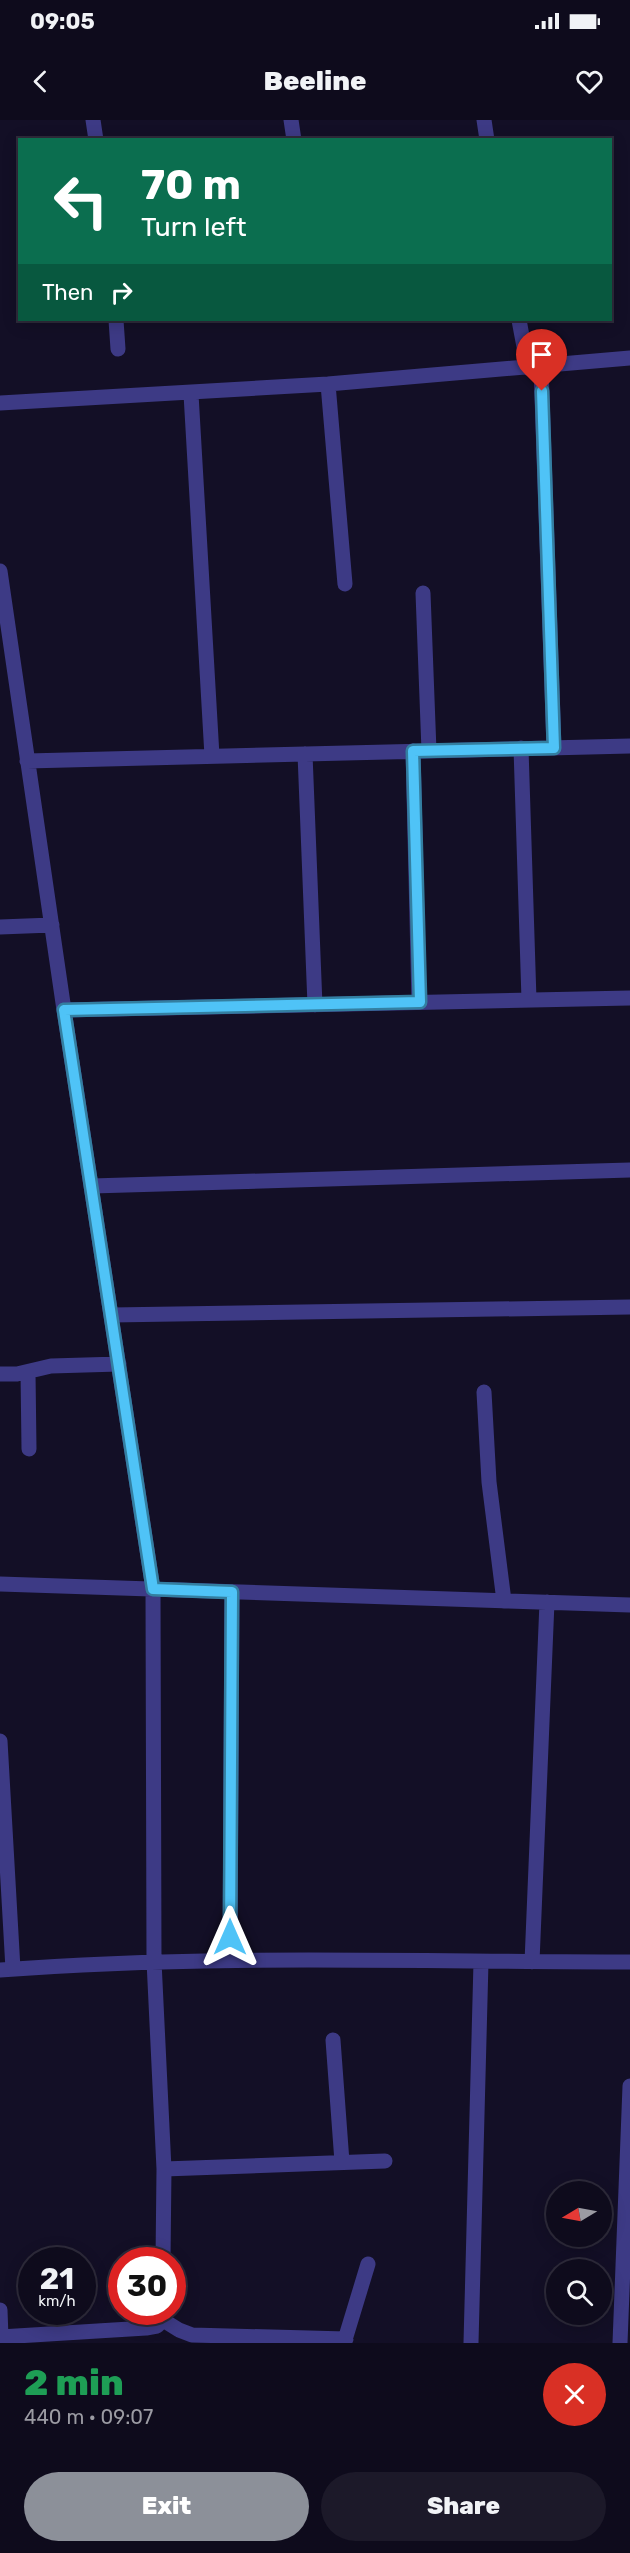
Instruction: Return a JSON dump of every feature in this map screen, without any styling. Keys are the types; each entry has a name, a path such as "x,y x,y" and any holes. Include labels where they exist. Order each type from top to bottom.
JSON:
{"street":[{"path":"93,120 96,138"},
{"path":"291,120 294,138"},
{"path":"484,120 487,138"},
{"path":"116,321 118,349"},
{"path":"519,321 534,368 554,748"},
{"path":"0,403 191,394 534,368 630,358"},
{"path":"328,384 345,584"},
{"path":"191,394 212,756"},
{"path":"0,571 64,1010 153,1589 154,1961 164,2169 163,2247"},
{"path":"423,593 429,751"},
{"path":"27,761 630,746"},
{"path":"521,748 529,1000"},
{"path":"413,751 420,1002"},
{"path":"305,754 315,1005"},
{"path":"0,927 52,926"},
{"path":"64,1010 630,998"},
{"path":"92,1186 630,1170"},
{"path":"111,1315 630,1307"},
{"path":"0,1374 28,1372 51,1366 119,1364"},
{"path":"28,1372 29,1449"},
{"path":"484,1392 489,1482 504,1601"},
{"path":"0,1584 630,1605"},
{"path":"230,1960 232,1592"},
{"path":"532,1962 547,1602"},
{"path":"0,1741 6,1970 154,1961 230,1960 630,1962"},
{"path":"471,2343 481,1962"},
{"path":"333,2040 342,2162"},
{"path":"620,2343 630,2086"},
{"path":"164,2169 386,2161"},
{"path":"173,2325 192,2335 345,2341 368,2264"},
{"path":"0,2310 0,2337 146,2328 158,2325"}],"route":[{"path":"230,1937 232,1592 153,1589 64,1010 420,1002 413,751 554,748 542,391"}]}
